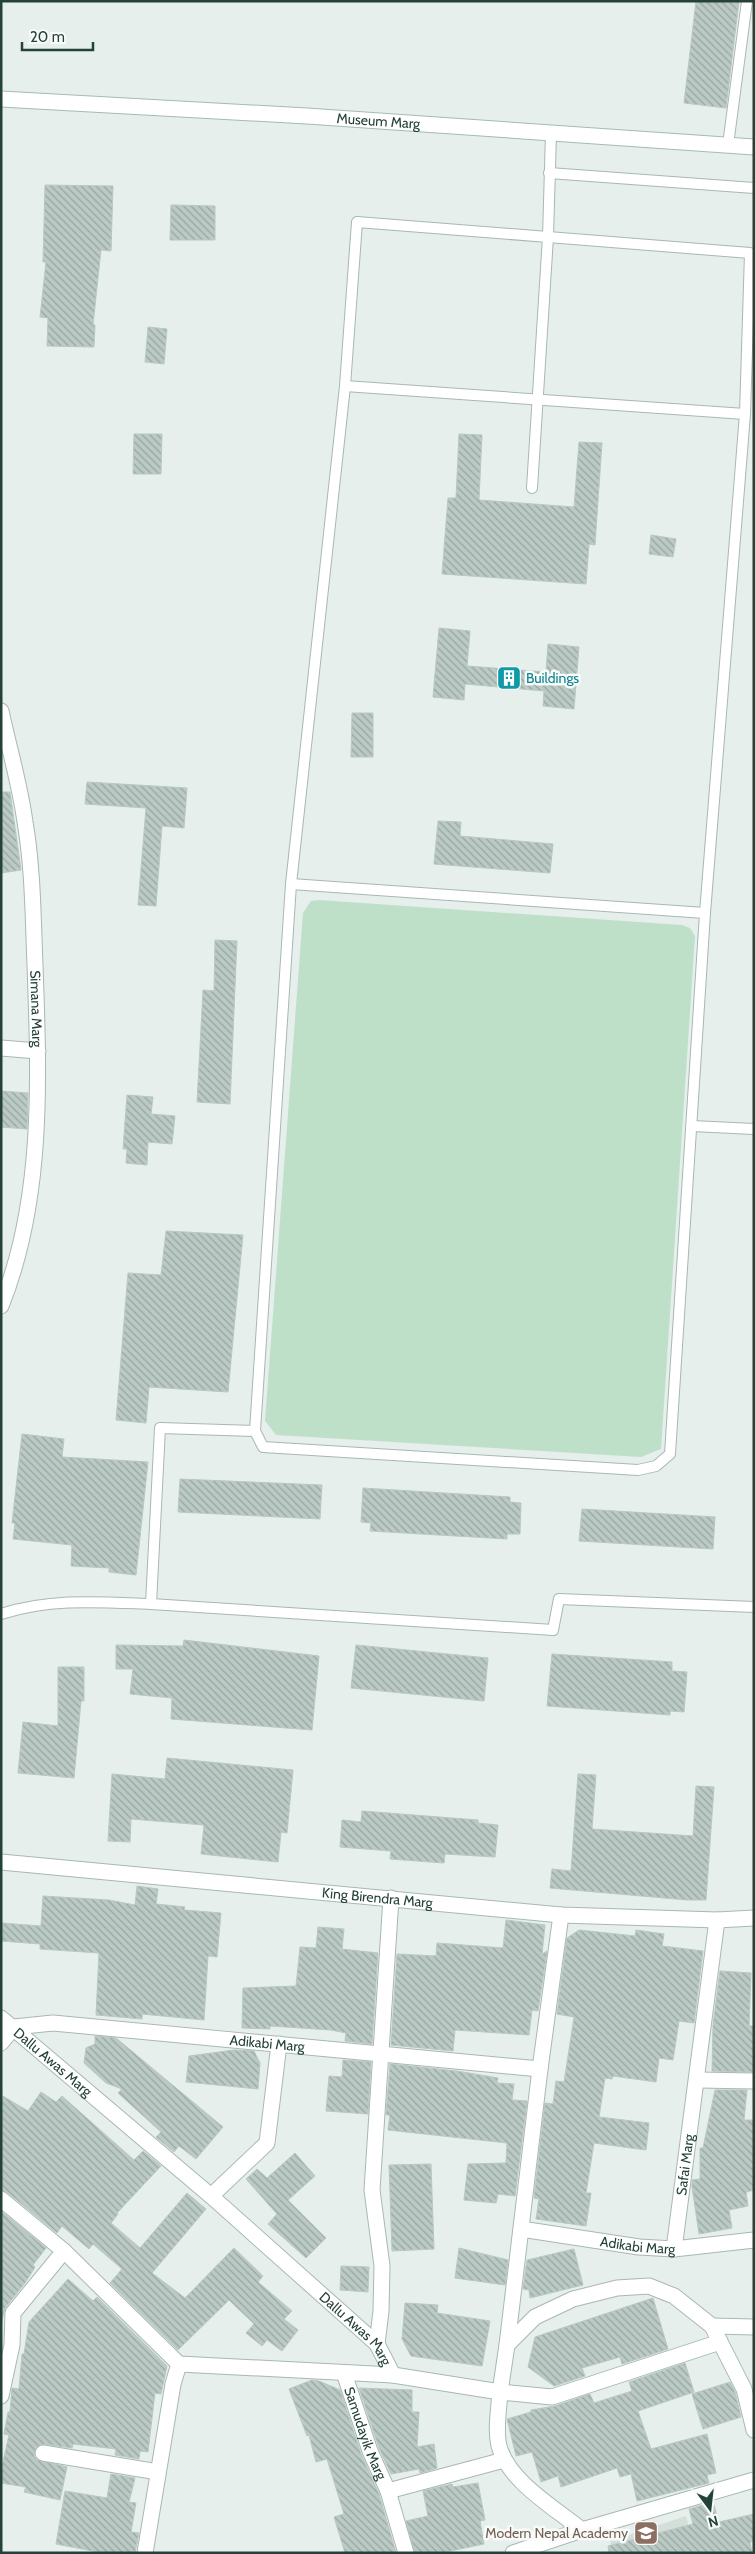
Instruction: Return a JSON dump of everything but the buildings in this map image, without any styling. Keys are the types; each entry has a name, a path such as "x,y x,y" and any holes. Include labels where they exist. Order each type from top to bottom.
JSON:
{"street":[{"name":"Museum Marg","path":"1,99 307,116 754,147"},
{"name":"Simana Marg","path":"1,711 25,820 30,859 38,1051 33,1177 21,1241 1,1306"},
{"path":"1,1048 38,1051"},
{"name":"King Birendra Marg","path":"1,1862 561,1914 717,1920 754,1918"},
{"path":"377,2344 381,2311 382,2266 372,2190 391,1898"},
{"path":"561,1914 500,2392 498,2430 504,2460 514,2475 582,2530"},
{"name":"Safai Marg","path":"674,2249 698,2080 717,1920"},
{"name":"Dallu Awas Marg","path":"1,2018 14,2027 211,2196 377,2344 393,2375 500,2392 552,2397 720,2342"},
{"name":"Adikabi Marg","path":"14,2027 53,2023 540,2069"},
{"path":"1,2043 14,2027"},
{"path":"211,2196 267,2143 279,2044"},
{"path":"698,2080 754,2081"},
{"path":"1,2199 64,2251 179,2364 393,2375"},
{"name":"Adikabi Marg","path":"521,2229 639,2247 674,2249 754,2240"},
{"path":"1,2396 7,2344 13,2313 64,2251"},
{"path":"507,2345 535,2317 573,2299 617,2288 649,2286 674,2296 712,2326 749,2390 754,2430"},
{"path":"712,2326 754,2327"},
{"path":"145,2553 173,2384 179,2364"},
{"name":"Samudayik Marg","path":"344,2373 370,2451 388,2491 406,2553"},
{"path":"42,2453 158,2472"},
{"name":"Samudayik Marg","path":"388,2491 504,2460"},
{"path":"513,2553 582,2530 754,2480"}],"lane":[{"path":"728,146 747,1"},
{"path":"532,488 548,237 551,133"},
{"path":"549,173 754,188"},
{"path":"357,222 750,253 745,414 705,913 670,1454 656,1466 638,1470 263,1447 255,1431 291,884 345,386 357,222"},
{"path":"345,386 745,414"},
{"path":"291,884 705,913"},
{"path":"692,1126 754,1129"},
{"path":"151,1604 160,1428 255,1431"},
{"path":"1,1614 26,1606 63,1601 151,1604 553,1630 559,1599 754,1607"}],"shaded area":[{"path":"686,2516 696,2553 613,2553 610,2541"}],"green space":[{"path":"319,900 682,925 690,928 695,936 661,1449 641,1457 276,1435 265,1421 303,913 311,901"}],"place":[{"name":"Buildings","path":"509,678"},
{"name":"Modern Nepal Academy","path":"646,2533"}]}
